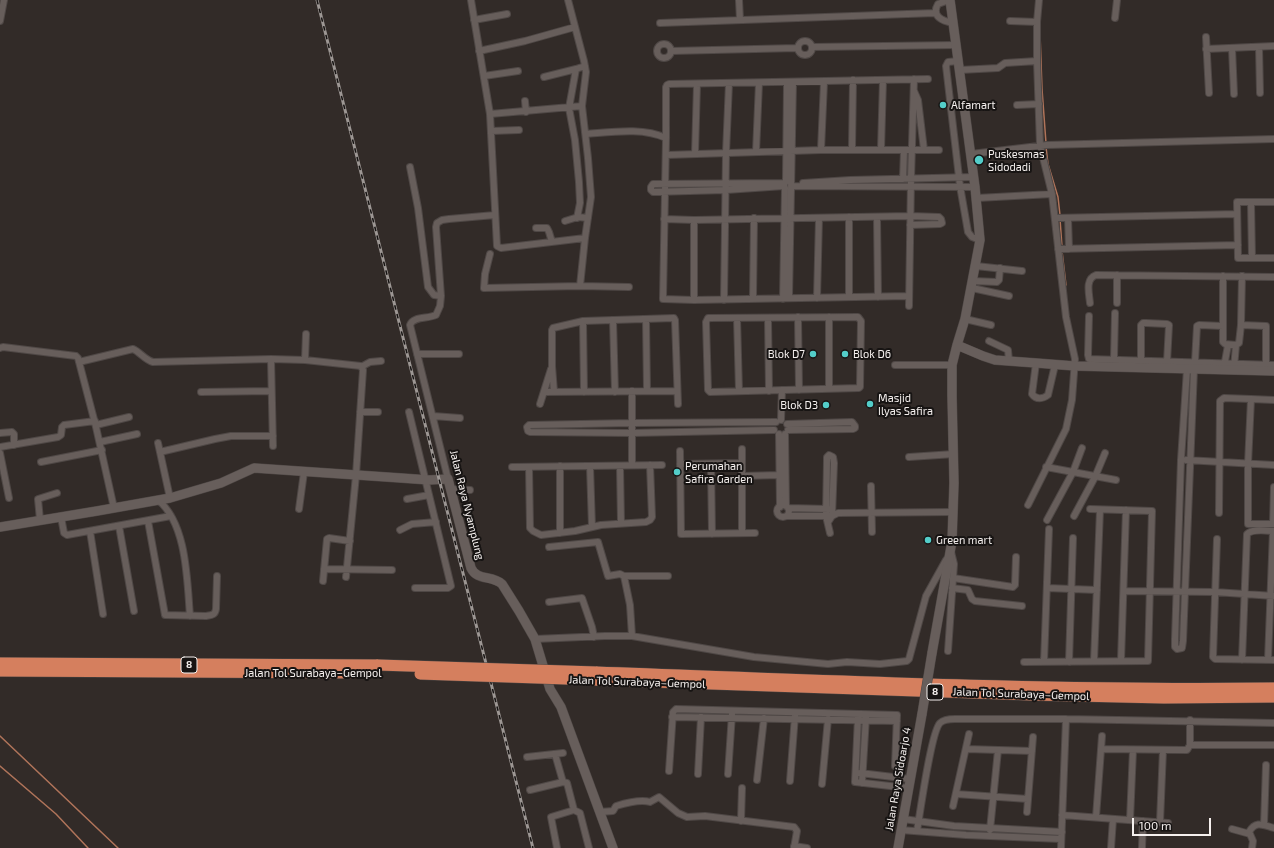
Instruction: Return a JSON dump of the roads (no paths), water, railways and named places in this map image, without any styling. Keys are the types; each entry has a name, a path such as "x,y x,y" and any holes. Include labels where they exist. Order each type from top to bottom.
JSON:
{"highway":[{"name":"Jalan Tol Surabaya–Gempol","path":"0,662 378,669 1062,688 1274,688"},
{"name":"Jalan Tol Surabaya–Gempol","path":"0,671 378,669"},
{"name":"Jalan Tol Surabaya–Gempol","path":"596,676 1033,695 1164,698 1274,697"}],"street":[{"path":"0,21 4,0"},
{"path":"471,0 490,114 497,244 502,248 551,237 585,238"},
{"path":"568,0 570,28 580,68 573,129 582,158 584,182 582,218"},
{"path":"739,0 740,20"},
{"path":"935,13 938,4 949,0"},
{"name":"Jalan Raya Sidoarjo 4","path":"898,848 951,552 954,454 952,365 965,319 980,240 975,182 949,0"},
{"path":"1028,505 1062,437 1072,400 1075,366 1074,353 1065,311 1056,218 1043,145 1037,62 1038,0"},
{"path":"1115,18 1117,0"},
{"path":"660,23 935,13"},
{"path":"935,13 942,21 953,23"},
{"path":"474,20 507,14"},
{"path":"1010,21 1037,22"},
{"path":"479,51 525,41 570,28"},
{"path":"1206,37 1209,93"},
{"path":"803,41 809,42 812,47 810,54 807,56 800,55 797,48 803,41"},
{"path":"812,47 956,45"},
{"path":"1206,49 1274,46"},
{"path":"1259,47 1260,93"},
{"path":"671,52 797,48"},
{"path":"1232,48 1234,94"},
{"path":"980,240 972,237 968,232 960,186 946,66 948,62 959,65 998,68 1005,62 1037,62"},
{"path":"544,77 580,68 586,72 575,107 586,134 582,158 584,197 579,208 585,238 580,286"},
{"path":"484,76 518,71"},
{"path":"909,306 912,98 914,91 914,79"},
{"path":"909,296 664,300 662,298 667,85 928,79"},
{"path":"852,150 853,80"},
{"path":"881,150 883,80"},
{"path":"821,150 824,82"},
{"path":"756,152 759,83"},
{"path":"786,298 790,83"},
{"path":"695,154 697,84"},
{"path":"724,300 726,153 729,84"},
{"path":"914,91 918,100 924,150"},
{"path":"525,101 526,112"},
{"path":"1017,104 1039,104"},
{"path":"490,114 575,107"},
{"path":"491,131 519,130"},
{"path":"586,134 645,132 654,133 666,138"},
{"path":"971,154 1043,145 1274,140"},
{"path":"666,155 821,150 940,150"},
{"path":"903,179 904,150"},
{"path":"410,167 418,208 428,287 434,295 441,296 436,227 437,223 442,220 495,215"},
{"path":"665,188 726,190 850,180 959,177 975,182"},
{"path":"850,180 850,187"},
{"path":"665,188 726,183 850,187 960,186 975,182"},
{"path":"977,198 1052,194"},
{"path":"1274,202 1237,202 1238,258 1274,258"},
{"path":"1251,202 1252,258"},
{"path":"1056,218 1237,214"},
{"path":"664,219 694,220 910,216 940,217 942,223 910,225"},
{"path":"849,217 849,297"},
{"path":"878,217 878,297"},
{"path":"565,221 582,218"},
{"path":"753,299 754,218"},
{"path":"818,298 819,218"},
{"path":"1066,218 1067,249"},
{"path":"694,220 694,300"},
{"path":"536,228 547,228 551,237"},
{"path":"1058,249 1238,245"},
{"path":"490,254 485,274 487,288 580,286 629,287"},
{"path":"976,266 1022,271"},
{"path":"972,284 997,282 1000,268"},
{"path":"1090,303 1089,280 1096,275 1274,277"},
{"path":"1117,275 1117,302"},
{"path":"1223,276 1223,342 1228,345 1236,346"},
{"path":"1234,367 1236,346 1239,343 1241,326 1242,276"},
{"path":"972,284 1009,296"},
{"name":"Jalan Raya Nyamplung","path":"441,296 437,312 429,317 415,319 410,323 410,329 472,570 477,575 498,581 502,584 535,639 550,689 561,708 613,848"},
{"path":"1114,359 1115,312"},
{"path":"1089,316 1088,358 1168,362 1192,367"},
{"path":"798,317 799,390"},
{"path":"798,317 856,317 861,321 860,387 857,389 769,391 710,392 708,390 707,319 798,317"},
{"path":"829,317 829,389"},
{"path":"737,318 739,391"},
{"path":"768,318 769,391"},
{"path":"646,319 646,391"},
{"path":"554,392 552,328 583,322 675,319 678,404"},
{"path":"965,319 991,325"},
{"path":"613,320 615,392"},
{"path":"583,322 584,392"},
{"path":"1141,361 1141,326 1146,322 1169,325 1168,362"},
{"path":"1192,367 1186,592 1182,648 1177,649 1175,647 1175,639 1181,460 1192,367 1197,326 1223,326"},
{"path":"1241,326 1266,326 1266,365"},
{"path":"305,360 306,334"},
{"path":"989,341 1008,350 1009,361"},
{"path":"957,345 995,360 1055,365 1192,367 1274,365"},
{"path":"1224,367 1228,345"},
{"path":"0,348 3,347 76,356 78,358 102,450 114,508"},
{"path":"79,362 133,349 149,361 153,362 271,359 305,360 361,367 370,362 381,361"},
{"path":"417,354 459,354"},
{"path":"271,359 273,446"},
{"path":"1036,363 1032,389 1034,397 1039,398 1048,395 1055,365"},
{"path":"895,365 952,365"},
{"path":"540,404 552,366"},
{"path":"346,577 356,475 363,370 361,367"},
{"path":"1234,367 1274,371"},
{"path":"782,390 779,475 785,507 790,511 788,516"},
{"path":"201,392 271,391"},
{"path":"632,391 632,466"},
{"path":"544,392 677,391"},
{"path":"1218,513 1220,400 1224,398 1274,400"},
{"path":"1251,399 1248,464 1248,524 1274,528"},
{"path":"360,412 378,412"},
{"path":"409,412 451,587 415,588"},
{"path":"0,447 58,437 61,435 62,427 64,426 95,423 128,416"},
{"path":"433,416 460,418"},
{"path":"782,422 781,432 785,507"},
{"path":"852,422 855,428 781,432 632,433 530,432 528,431 527,427 529,425 632,423 852,422"},
{"path":"0,433 12,432 14,434 14,445"},
{"path":"100,442 137,434"},
{"path":"160,452 215,438 231,436 273,436"},
{"path":"158,442 170,498"},
{"path":"1047,520 1073,472 1082,448"},
{"path":"742,449 742,534"},
{"path":"41,462 102,450"},
{"path":"680,451 681,534 755,533"},
{"path":"0,453 8,498"},
{"path":"1074,516 1095,477 1105,453"},
{"path":"910,457 954,454"},
{"path":"830,514 834,463 833,457 829,456 827,457 827,460 830,533"},
{"path":"1181,460 1274,465"},
{"path":"680,464 742,463"},
{"path":"711,464 712,534"},
{"path":"529,466 530,528 539,535 560,533 600,525 646,522 651,519 650,465"},
{"path":"512,467 662,465"},
{"path":"560,466 560,533"},
{"path":"590,466 592,527"},
{"path":"620,466 620,524"},
{"path":"1046,467 1116,480"},
{"path":"0,527 170,498 221,484 254,468 426,480 448,479"},
{"path":"299,509 304,472"},
{"path":"742,476 779,475"},
{"path":"871,486 872,532"},
{"path":"1217,540 1213,657 1215,659 1271,660 1274,487"},
{"path":"451,489 470,490"},
{"path":"40,520 38,499 57,493"},
{"path":"407,499 429,495"},
{"path":"158,500 171,516 179,536 185,560 190,616"},
{"path":"830,514 785,507 778,508 778,514 782,517 830,514 953,512"},
{"path":"1024,662 1148,661 1152,511 1090,510"},
{"path":"1094,661 1100,510"},
{"path":"1121,661 1126,510"},
{"path":"61,517 64,532 67,535 171,516"},
{"path":"148,521 166,615 206,616 215,613 217,576"},
{"path":"400,530 412,524 436,522"},
{"path":"119,526 134,611"},
{"path":"1242,660 1247,534 1256,530 1274,528"},
{"path":"1044,662 1049,529"},
{"path":"90,531 103,614"},
{"path":"1069,662 1073,538"},
{"path":"323,581 327,539 350,541"},
{"path":"549,547 598,542 607,575 609,576 620,574 624,576 668,576"},
{"path":"535,639 632,636 754,657 828,664 847,662 880,664 907,661 909,659 926,596 951,552"},
{"path":"948,650 954,564 951,552"},
{"path":"953,578 1014,586 1016,581 1016,557"},
{"path":"324,569 392,570"},
{"path":"624,576 630,605 632,636"},
{"path":"952,588 968,590 974,601 1022,606"},
{"path":"1047,588 1097,590"},
{"path":"1124,591 1215,592 1272,596"},
{"path":"549,602 582,598 595,637"},
{"path":"669,771 672,717 673,711 676,710 795,712 858,717 897,715 895,766"},
{"path":"728,774 732,710"},
{"path":"790,781 795,712"},
{"path":"672,717 828,720 858,717"},
{"path":"698,774 701,717"},
{"path":"858,717 855,782 908,788"},
{"path":"862,783 864,774 866,717"},
{"path":"757,780 764,718"},
{"path":"917,831 934,740 939,724 942,722 955,719 1066,719 1190,720 1274,723"},
{"path":"1060,848 1062,839 1066,719"},
{"path":"822,784 828,720"},
{"path":"1101,749 1187,750 1190,745 1190,720"},
{"path":"953,806 969,734"},
{"path":"1096,817 1102,736"},
{"path":"1027,812 1033,737"},
{"path":"1190,745 1274,745"},
{"path":"966,749 1032,751"},
{"path":"989,835 998,750"},
{"path":"1130,820 1134,750"},
{"path":"1160,822 1163,750"},
{"path":"527,757 563,753"},
{"path":"555,754 564,782 567,783 574,810"},
{"path":"1264,825 1266,765"},
{"path":"855,772 910,779"},
{"path":"530,790 564,782"},
{"path":"741,821 742,788"},
{"path":"956,794 1028,799"},
{"path":"600,812 613,811 616,806 622,804 641,801 651,802 659,797 678,813 687,817 705,816 794,827 796,831 794,847 807,848"},
{"path":"557,848 551,817 574,810 580,813 589,848"},
{"path":"1062,815 1168,823"},
{"path":"903,819 954,826 1062,832"},
{"path":"1111,848 1113,819"},
{"path":"1142,848 1143,821"},
{"path":"1249,832 1255,824 1274,828"},
{"path":"1232,829 1249,832 1253,838 1252,847"},
{"path":"901,830 1062,839"}],"waterway":[{"path":"1040,33 1046,143"},
{"path":"1046,147 1048,164 1058,197 1060,215"},
{"path":"1060,219 1062,247"},
{"path":"1062,251 1066,285"},
{"path":"0,736 118,848"},
{"path":"0,766 56,814 88,848"}],"railway":[{"path":"317,0 533,848"}],"place":[{"name":"Alfamart","path":"943,105"},
{"name":"Puskesmas Sidodadi","path":"979,160"},
{"name":"Blok D7","path":"813,354"},
{"name":"Blok D6","path":"845,354"},
{"name":"Masjid Ilyas Safira","path":"870,404"},
{"name":"Blok D3","path":"826,405"},
{"name":"Perumahan Safira Garden","path":"677,472"},
{"name":"Green mart","path":"928,540"}]}
